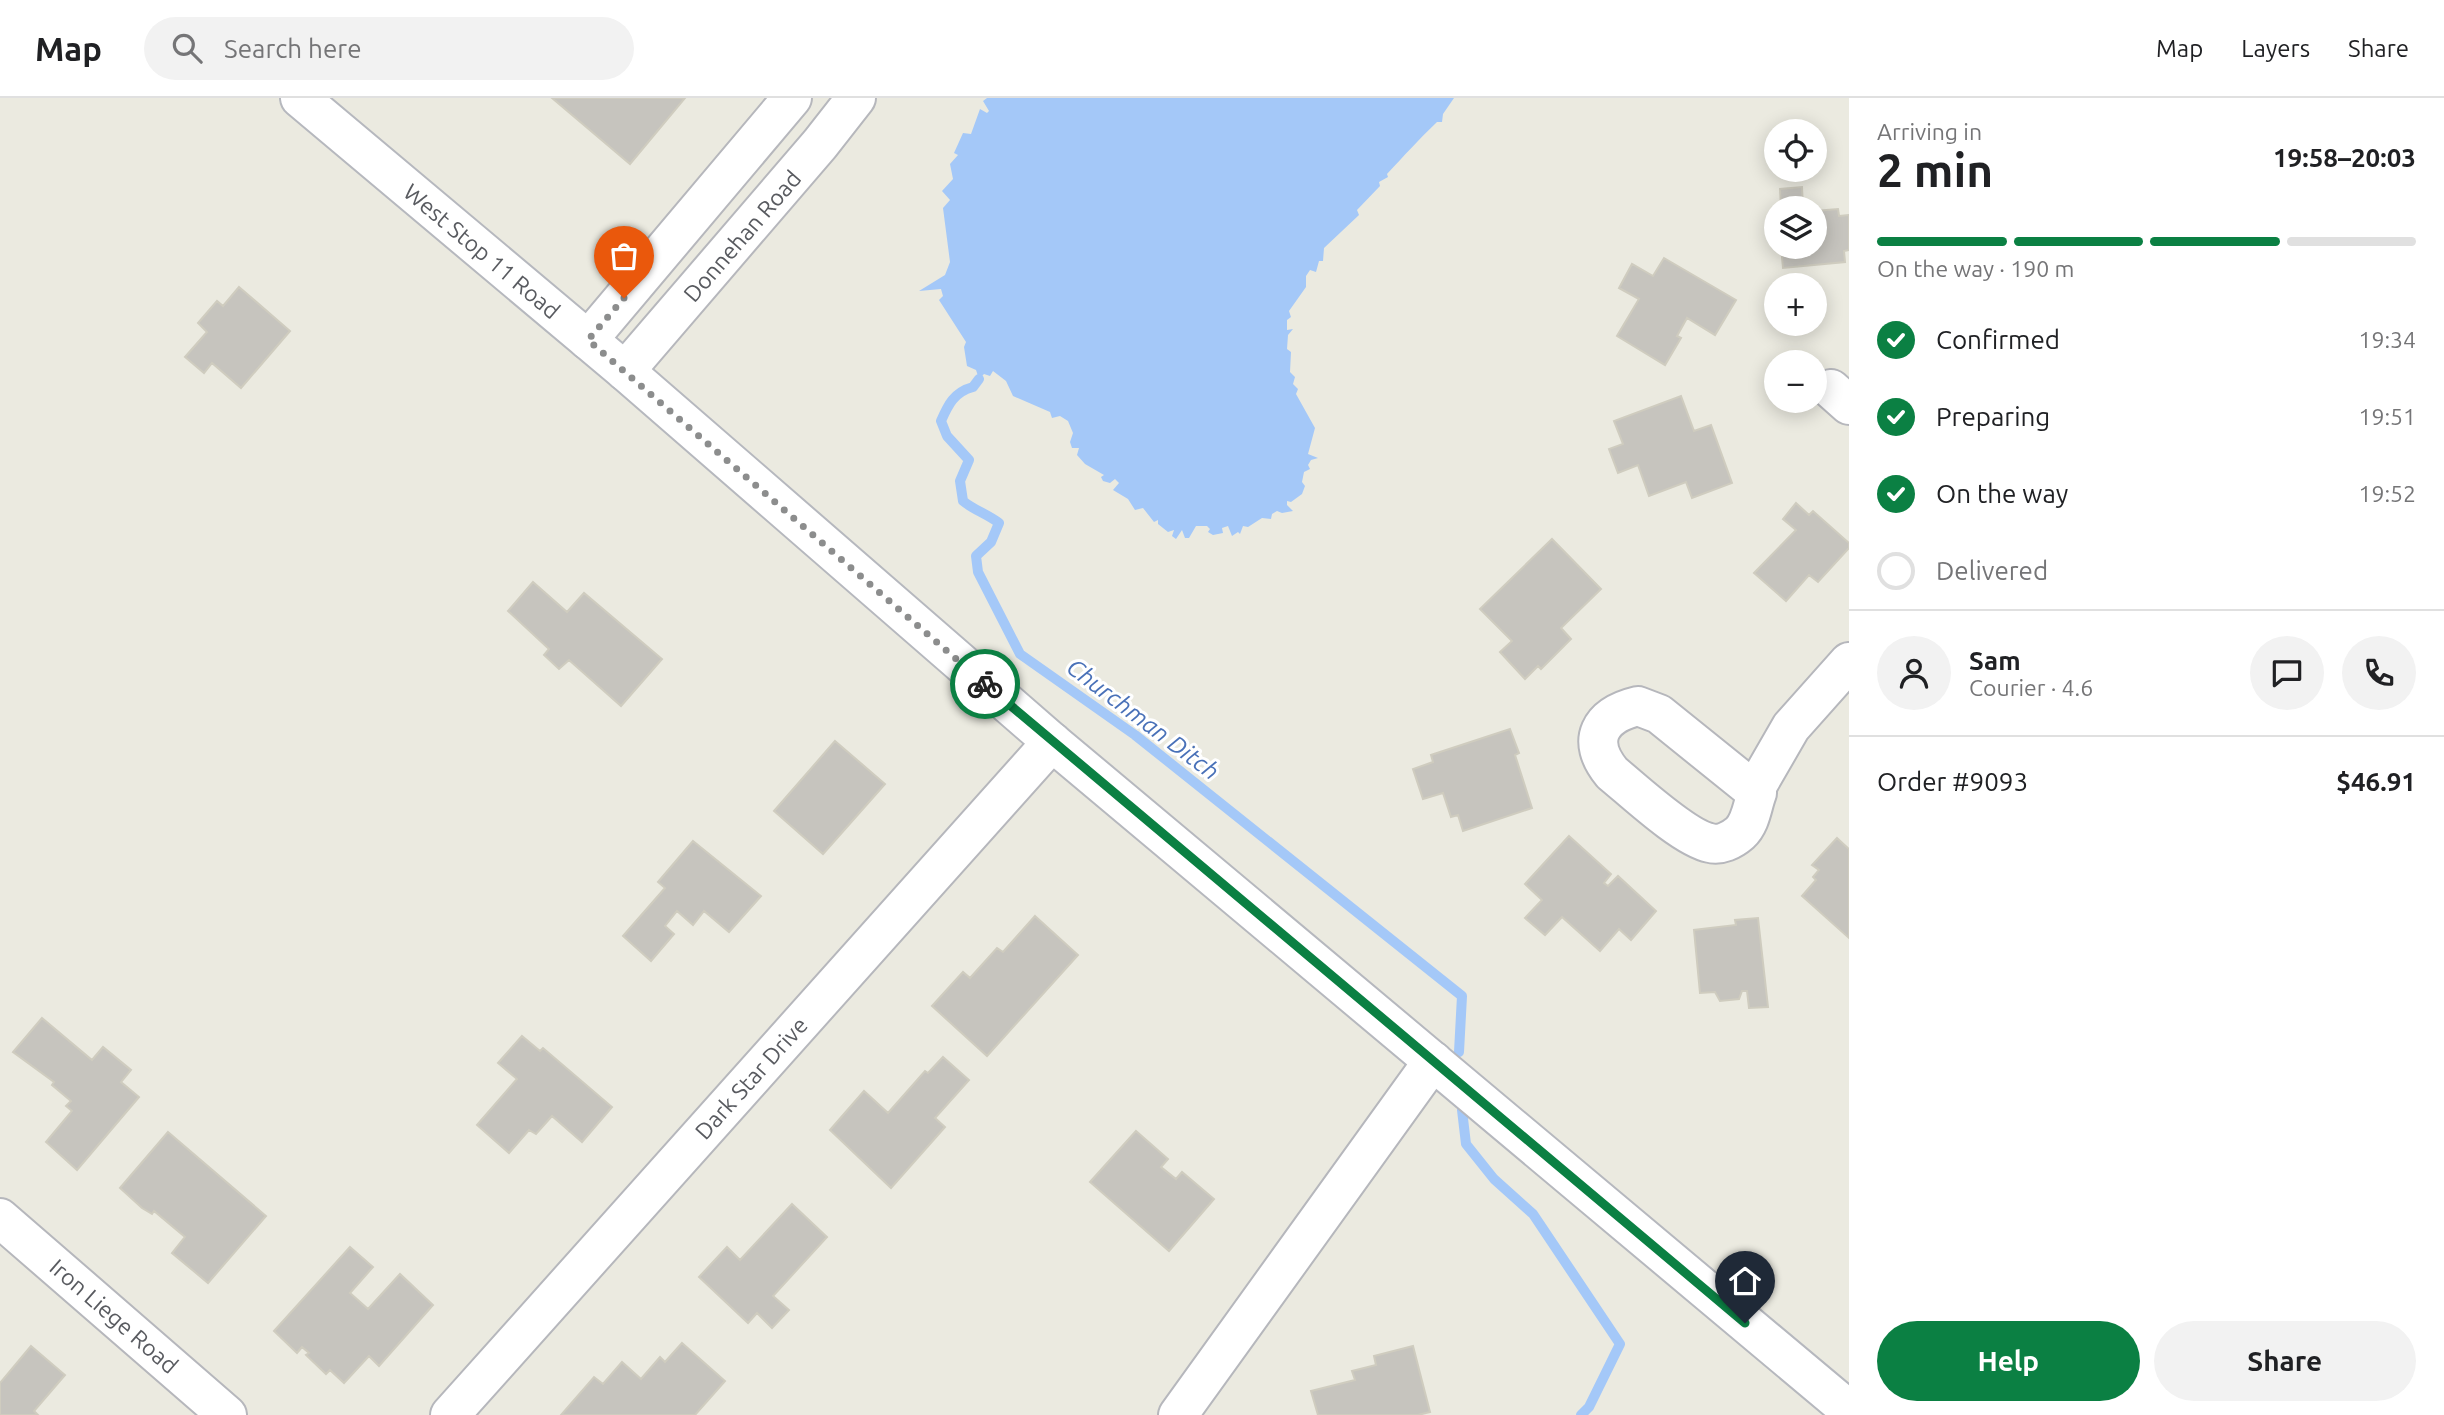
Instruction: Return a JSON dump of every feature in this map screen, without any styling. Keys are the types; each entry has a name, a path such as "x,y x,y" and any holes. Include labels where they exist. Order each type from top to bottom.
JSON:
{"street":[{"name":"West Stop 11 Road","path":"300,98 625,371 1052,742 1849,1410"},
{"path":"588,340 792,98"},
{"name":"Donnehan Road","path":"625,371 820,144 856,98"},
{"path":"1757,793 1757,786 1791,727 1849,662"},
{"name":"Dark Star Drive","path":"450,1415 1052,742"},
{"path":"1178,1415 1433,1061"},
{"name":"Iron Liege Road","path":"0,1218 228,1415"}],"water":[{"path":"987,98 1454,98 1443,114 1442,122 1437,122 1387,174 1388,177 1379,182 1380,186 1357,210 1359,215 1324,248 1323,261 1319,261 1316,272 1310,270 1306,276 1306,287 1289,311 1291,317 1287,320 1287,330 1293,329 1288,335 1287,349 1291,352 1290,372 1295,377 1293,384 1298,389 1296,394 1315,428 1308,454 1318,458 1311,460 1308,465 1310,469 1304,472 1302,482 1305,486 1302,494 1291,502 1287,501 1293,511 1277,511 1272,514 1271,519 1262,518 1248,527 1243,526 1240,534 1238,532 1232,536 1228,526 1222,528 1223,533 1213,535 1208,532 1210,529 1207,526 1196,526 1189,538 1185,538 1182,530 1176,539 1172,536 1174,530 1168,532 1158,524 1158,520 1154,522 1143,508 1135,510 1128,499 1113,490 1119,483 1115,479 1110,483 1103,481 1101,477 1104,475 1085,464 1077,455 1079,448 1072,448 1070,442 1073,433 1068,421 1060,416 1052,418 1050,412 1013,396 1006,381 993,371 990,376 984,374 979,379 976,370 967,366 964,347 966,342 939,300 943,296 941,289 919,291 945,275 950,262 943,208 950,200 942,191 953,179 950,164 958,155 954,153 963,133 971,134 980,109 987,113 989,111 983,101"}],"building":[{"path":"552,98 685,98 630,164"},
{"path":"1802,187 1802,196 1780,196 1780,189"},
{"path":"1838,209 1839,216 1849,215 1849,250 1844,251 1845,262 1783,268 1782,259 1827,259 1827,210"},
{"path":"1664,258 1736,300 1715,335 1687,318 1677,336 1681,338 1665,365 1617,336 1639,299 1619,288 1632,264 1653,276"},
{"path":"239,287 290,331 241,388 212,363 204,373 185,357 207,332 198,323 217,301 223,306"},
{"path":"1681,396 1694,431 1711,425 1732,483 1692,498 1686,482 1649,496 1638,465 1618,473 1609,449 1623,444 1614,421"},
{"path":"1796,503 1809,515 1813,511 1849,543 1849,548 1818,582 1809,575 1786,601 1754,573 1796,530 1783,519"},
{"path":"1552,539 1601,589 1561,628 1571,639 1541,669 1538,666 1525,679 1500,652 1512,641 1480,609"},
{"path":"533,582 567,612 584,593 662,659 621,706 569,660 559,669 544,655 549,649 508,611"},
{"path":"1510,729 1519,753 1515,755 1532,808 1463,831 1458,815 1451,817 1443,793 1423,799 1413,769 1433,762 1431,755"},
{"path":"835,741 885,784 823,854 774,811"},
{"path":"1569,836 1611,874 1604,883 1608,886 1618,876 1656,911 1631,940 1619,929 1600,951 1562,917 1545,935 1525,918 1542,900 1525,884"},
{"path":"1837,838 1849,849 1849,938 1802,896 1816,880 1813,877 1819,870 1812,865"},
{"path":"693,841 761,896 729,932 704,911 693,925 677,911 665,926 674,934 651,961 623,936 665,888 658,882"},
{"path":"1035,916 1078,955 987,1056 932,1006 963,972 970,978 997,948 1003,952"},
{"path":"1758,918 1768,1007 1749,1008 1747,991 1742,991 1739,999 1720,1001 1715,992 1700,993 1694,930 1736,925 1735,920"},
{"path":"42,1018 92,1060 103,1047 131,1070 121,1082 139,1097 77,1170 46,1142 72,1111 66,1106 71,1101 52,1085 54,1082 13,1052"},
{"path":"522,1036 540,1051 543,1048 612,1107 582,1142 552,1116 536,1134 529,1130 509,1153 477,1125 517,1079 498,1063"},
{"path":"943,1057 969,1080 935,1118 945,1127 891,1188 830,1130 864,1091 888,1113 925,1071 928,1073"},
{"path":"1136,1131 1168,1159 1161,1167 1176,1179 1182,1172 1214,1199 1169,1251 1090,1182"},
{"path":"168,1132 266,1216 208,1283 172,1253 185,1237 154,1211 152,1214 142,1208 120,1188"},
{"path":"792,1204 827,1237 773,1296 789,1310 772,1328 757,1313 748,1323 699,1277 727,1247 740,1260"},
{"path":"350,1247 373,1267 350,1293 368,1309 400,1274 433,1305 379,1366 369,1356 344,1383 330,1370 326,1374 306,1355 309,1353 302,1347 297,1353 274,1331"},
{"path":"682,1343 725,1381 695,1415 561,1415 594,1377 603,1384 622,1362 641,1379 660,1357 665,1362"},
{"path":"31,1346 65,1375 34,1411 38,1415 0,1415 0,1383"},
{"path":"1413,1346 1430,1412 1418,1415 1318,1415 1311,1391 1355,1380 1352,1371 1376,1365 1374,1356"}],"waterway":[{"name":"Churchman Ditch","path":"979,379 973,387 952,400 941,421 947,436 969,460 960,481 963,501 999,523 991,542 976,556 978,572 1020,654 1135,735 1462,996 1459,1052"},
{"name":"Churchman Ditch","path":"1462,1110 1466,1144 1494,1179 1533,1214 1620,1344 1589,1407 1581,1415"}],"way so far":[{"path":"624,298 588,340 985,684"}],"route":[{"path":"985,684 1745,1323"}]}
